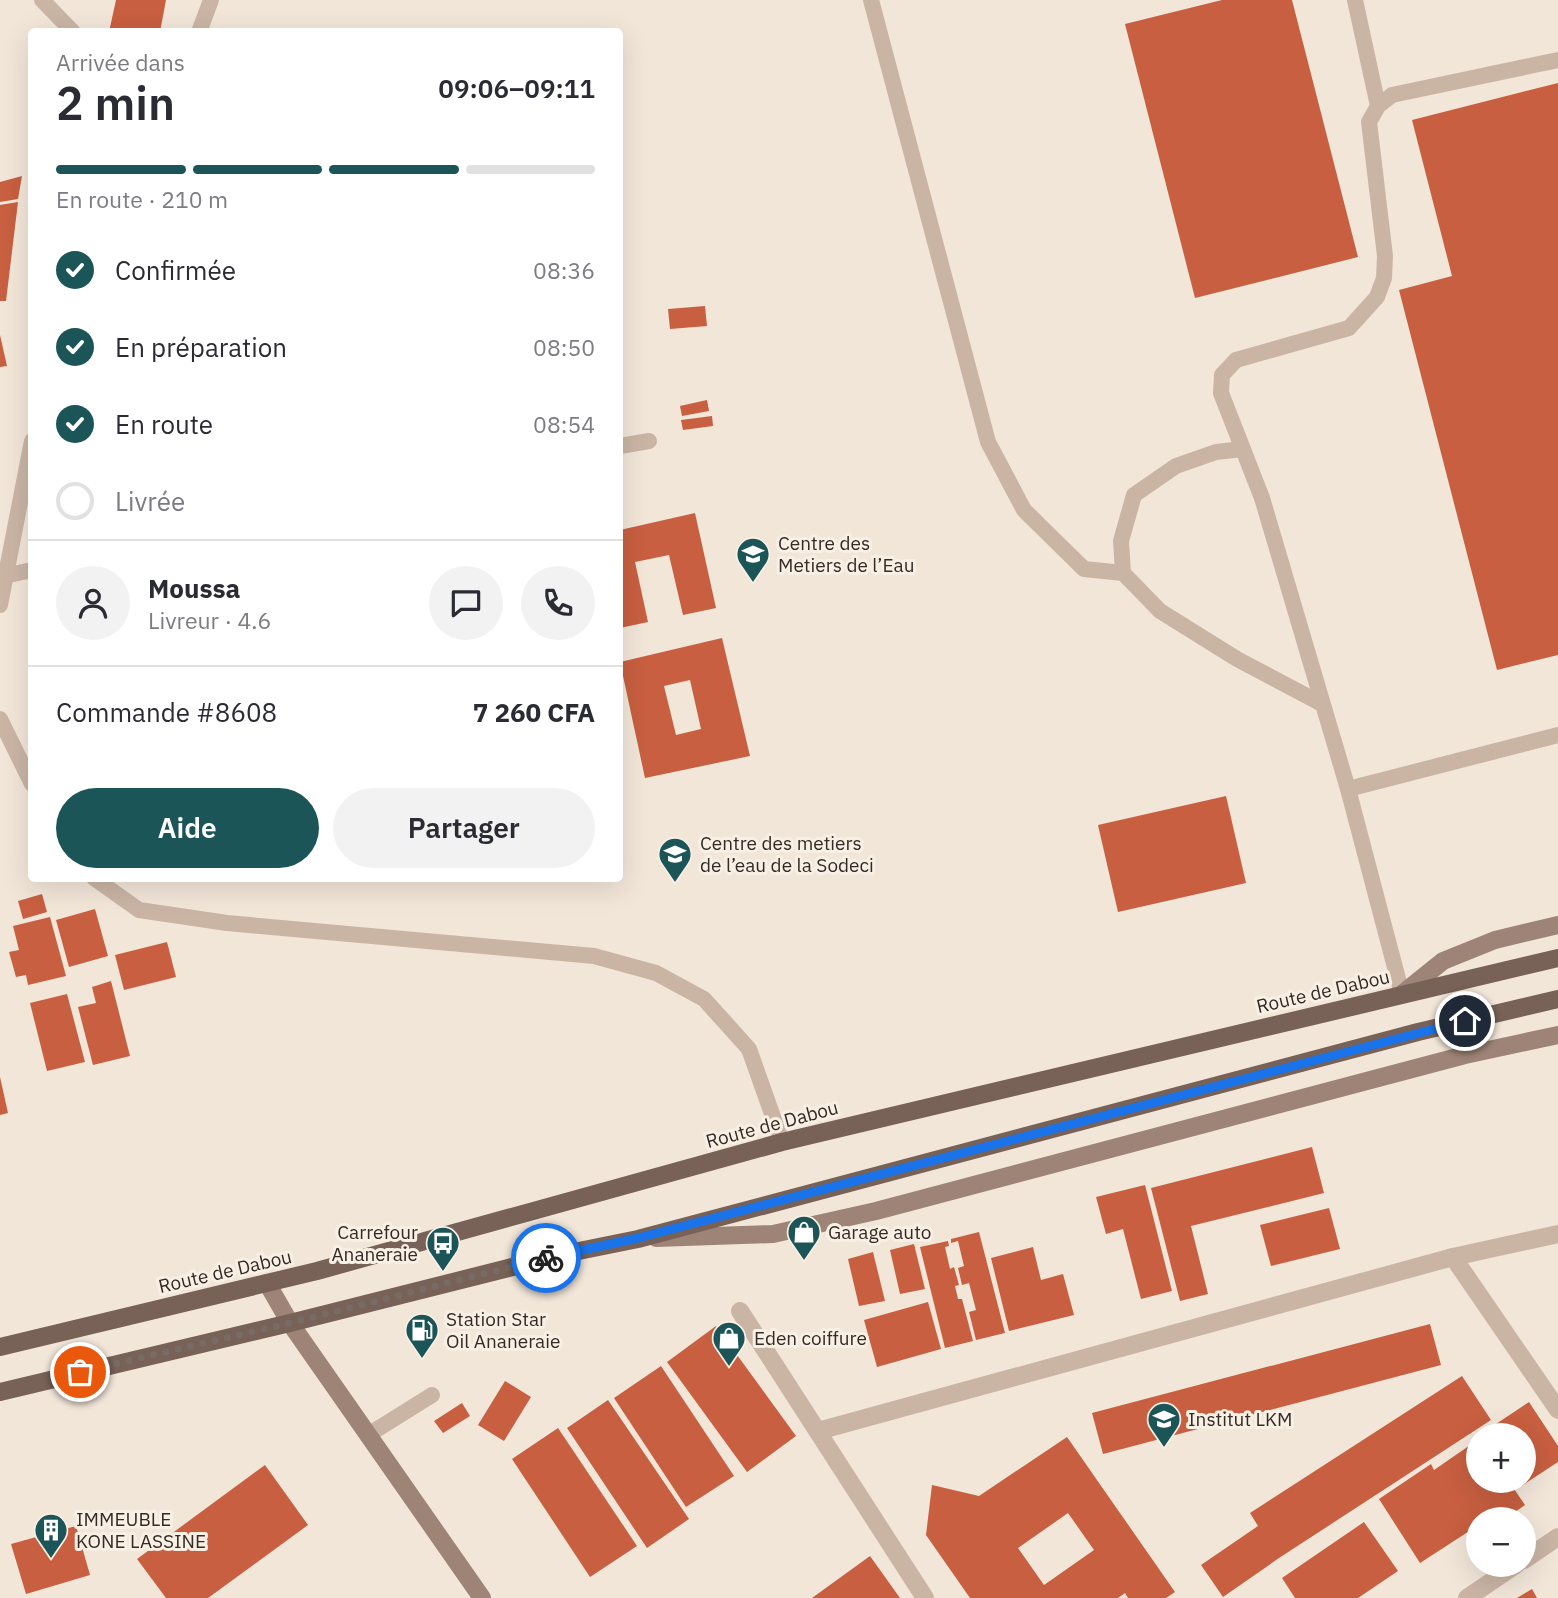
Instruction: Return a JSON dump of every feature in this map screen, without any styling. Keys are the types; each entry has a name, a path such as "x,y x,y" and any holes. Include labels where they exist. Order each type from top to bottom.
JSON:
{"main road":[{"name":"Route de Dabou","path":"0,1347 267,1283 782,1142 1558,958"},
{"path":"0,1392 638,1238 1391,1039 1558,999"}],"street":[{"path":"1402,994 1443,961 1495,940 1558,925"},
{"path":"638,1238 773,1234 876,1211 1465,1055 1558,1035"},
{"path":"818,1431 1453,1257 1558,1234"},
{"path":"1453,1257 1558,1410"},
{"path":"267,1283 290,1323 482,1598"},
{"path":"740,1311 925,1598"},
{"path":"1536,1551 1558,1537"},
{"path":"1467,1598 1498,1577"}],"lane":[{"path":"42,0 69,28"},
{"path":"200,28 211,0"},
{"path":"871,0 988,442 1024,510 1084,569 1123,573 1160,611 1237,659 1322,704"},
{"path":"1355,0 1378,106"},
{"path":"1402,994 1348,789 1262,498 1221,393 1222,375 1236,360 1349,328 1377,297 1384,278 1385,256 1369,122 1378,106 1392,95 1558,60"},
{"path":"623,445 649,440"},
{"path":"1123,573 1121,541 1133,495 1176,466 1216,452 1243,449"},
{"path":"0,605 28,460"},
{"path":"5,576 28,571"},
{"path":"0,719 28,775"},
{"path":"1348,789 1558,735"},
{"path":"100,882 139,909 227,923 594,956 656,973 704,999 749,1049 782,1142"},
{"path":"368,1435 432,1395"}],"building":[{"path":"116,0 166,0 161,28 110,28"},
{"path":"1222,0 1292,0 1358,257 1195,298 1125,24"},
{"path":"1558,83 1558,655 1497,670 1399,290 1452,276 1412,120"},
{"path":"22,176 18,199 0,202 0,182"},
{"path":"18,202 6,301 0,301 0,205"},
{"path":"705,306 707,326 670,329 668,309"},
{"path":"0,335 7,366 0,367"},
{"path":"707,400 709,411 682,416 680,406"},
{"path":"712,416 713,426 683,430 681,420"},
{"path":"695,513 716,608 683,615 669,555 635,562 648,622 623,627 623,529"},
{"path":"722,638 750,756 645,778 623,676 623,661","holes":["690,680 701,729 676,735 664,686"]},
{"path":"1226,796 1246,883 1118,912 1098,825"},
{"path":"42,894 47,912 23,919 18,901"},
{"path":"95,909 108,956 69,967 56,920"},
{"path":"50,917 66,976 28,985 26,975 16,977 9,952 19,950 13,926"},
{"path":"167,942 176,977 124,990 115,955"},
{"path":"111,981 130,1056 93,1065 78,1007 96,1003 92,987"},
{"path":"67,994 85,1062 47,1071 30,1003"},
{"path":"0,1077 8,1113 0,1115"},
{"path":"1312,1147 1324,1193 1191,1226 1208,1294 1180,1301 1151,1188"},
{"path":"1145,1185 1172,1291 1141,1299 1123,1229 1106,1234 1096,1197"},
{"path":"1329,1208 1340,1249 1271,1266 1260,1225"},
{"path":"979,1232 1005,1333 976,1340 969,1312 976,1310 969,1283 962,1285 958,1268 964,1266 958,1241 951,1243 951,1239"},
{"path":"948,1241 949,1246 945,1247 950,1269 954,1267 959,1285 955,1286 958,1299 962,1299 973,1341 945,1348 920,1247"},
{"path":"914,1244 925,1289 900,1294 890,1250"},
{"path":"1033,1247 1041,1280 1063,1274 1074,1315 1009,1331 991,1258"},
{"path":"873,1252 885,1301 859,1306 848,1259"},
{"path":"928,1302 941,1349 877,1367 864,1320"},
{"path":"1430,1324 1441,1365 1103,1454 1092,1413"},
{"path":"716,1326 796,1436 747,1472 667,1362"},
{"path":"661,1366 734,1476 686,1507 614,1398"},
{"path":"1462,1376 1491,1420 1486,1423 1466,1423 1466,1436 1223,1597 1201,1565 1258,1526 1250,1513"},
{"path":"505,1381 531,1397 504,1441 478,1425"},
{"path":"608,1400 689,1519 647,1548 567,1428"},
{"path":"1529,1402 1558,1446 1558,1462 1536,1476 1536,1423 1498,1423"},
{"path":"462,1403 470,1416 443,1433 434,1421"},
{"path":"558,1428 637,1546 590,1577 512,1459"},
{"path":"1067,1437 1175,1592 1166,1598 1128,1598 1125,1593 1118,1598 970,1598 926,1535 932,1485 979,1496","holes":["1068,1513 1094,1550 1044,1585 1018,1548"]},
{"path":"1466,1448 1466,1493 1517,1493 1525,1505 1466,1507 1466,1533 1420,1563 1379,1499 1431,1464 1434,1470"},
{"path":"265,1465 308,1525 208,1598 166,1598 137,1559"},
{"path":"1364,1522 1398,1571 1358,1598 1295,1598 1282,1578"},
{"name":"IMMEUBLE KONE LASSINE","path":"76,1526 90,1575 26,1594 11,1544"},
{"path":"870,1556 900,1598 812,1598"},
{"path":"1532,1589 1537,1598 1517,1598"}],"way so far":[{"path":"80,1372 290,1323 546,1258"}],"place":[{"name":"Centre des Metiers de l’Eau","path":"753,584"},
{"name":"Centre des metiers de l’eau de la Sodeci","path":"675,884"},
{"name":"Garage auto","path":"804,1262"},
{"name":"Carrefour Ananeraie","path":"443,1273"},
{"name":"Station Star Oil Ananeraie","path":"422,1360"},
{"name":"Eden coiffure","path":"729,1368"},
{"name":"Institut LKM","path":"1164,1449"},
{"name":"IMMEUBLE KONE LASSINE","path":"51,1560"}],"route":[{"path":"546,1258 638,1238 1465,1021"}]}
